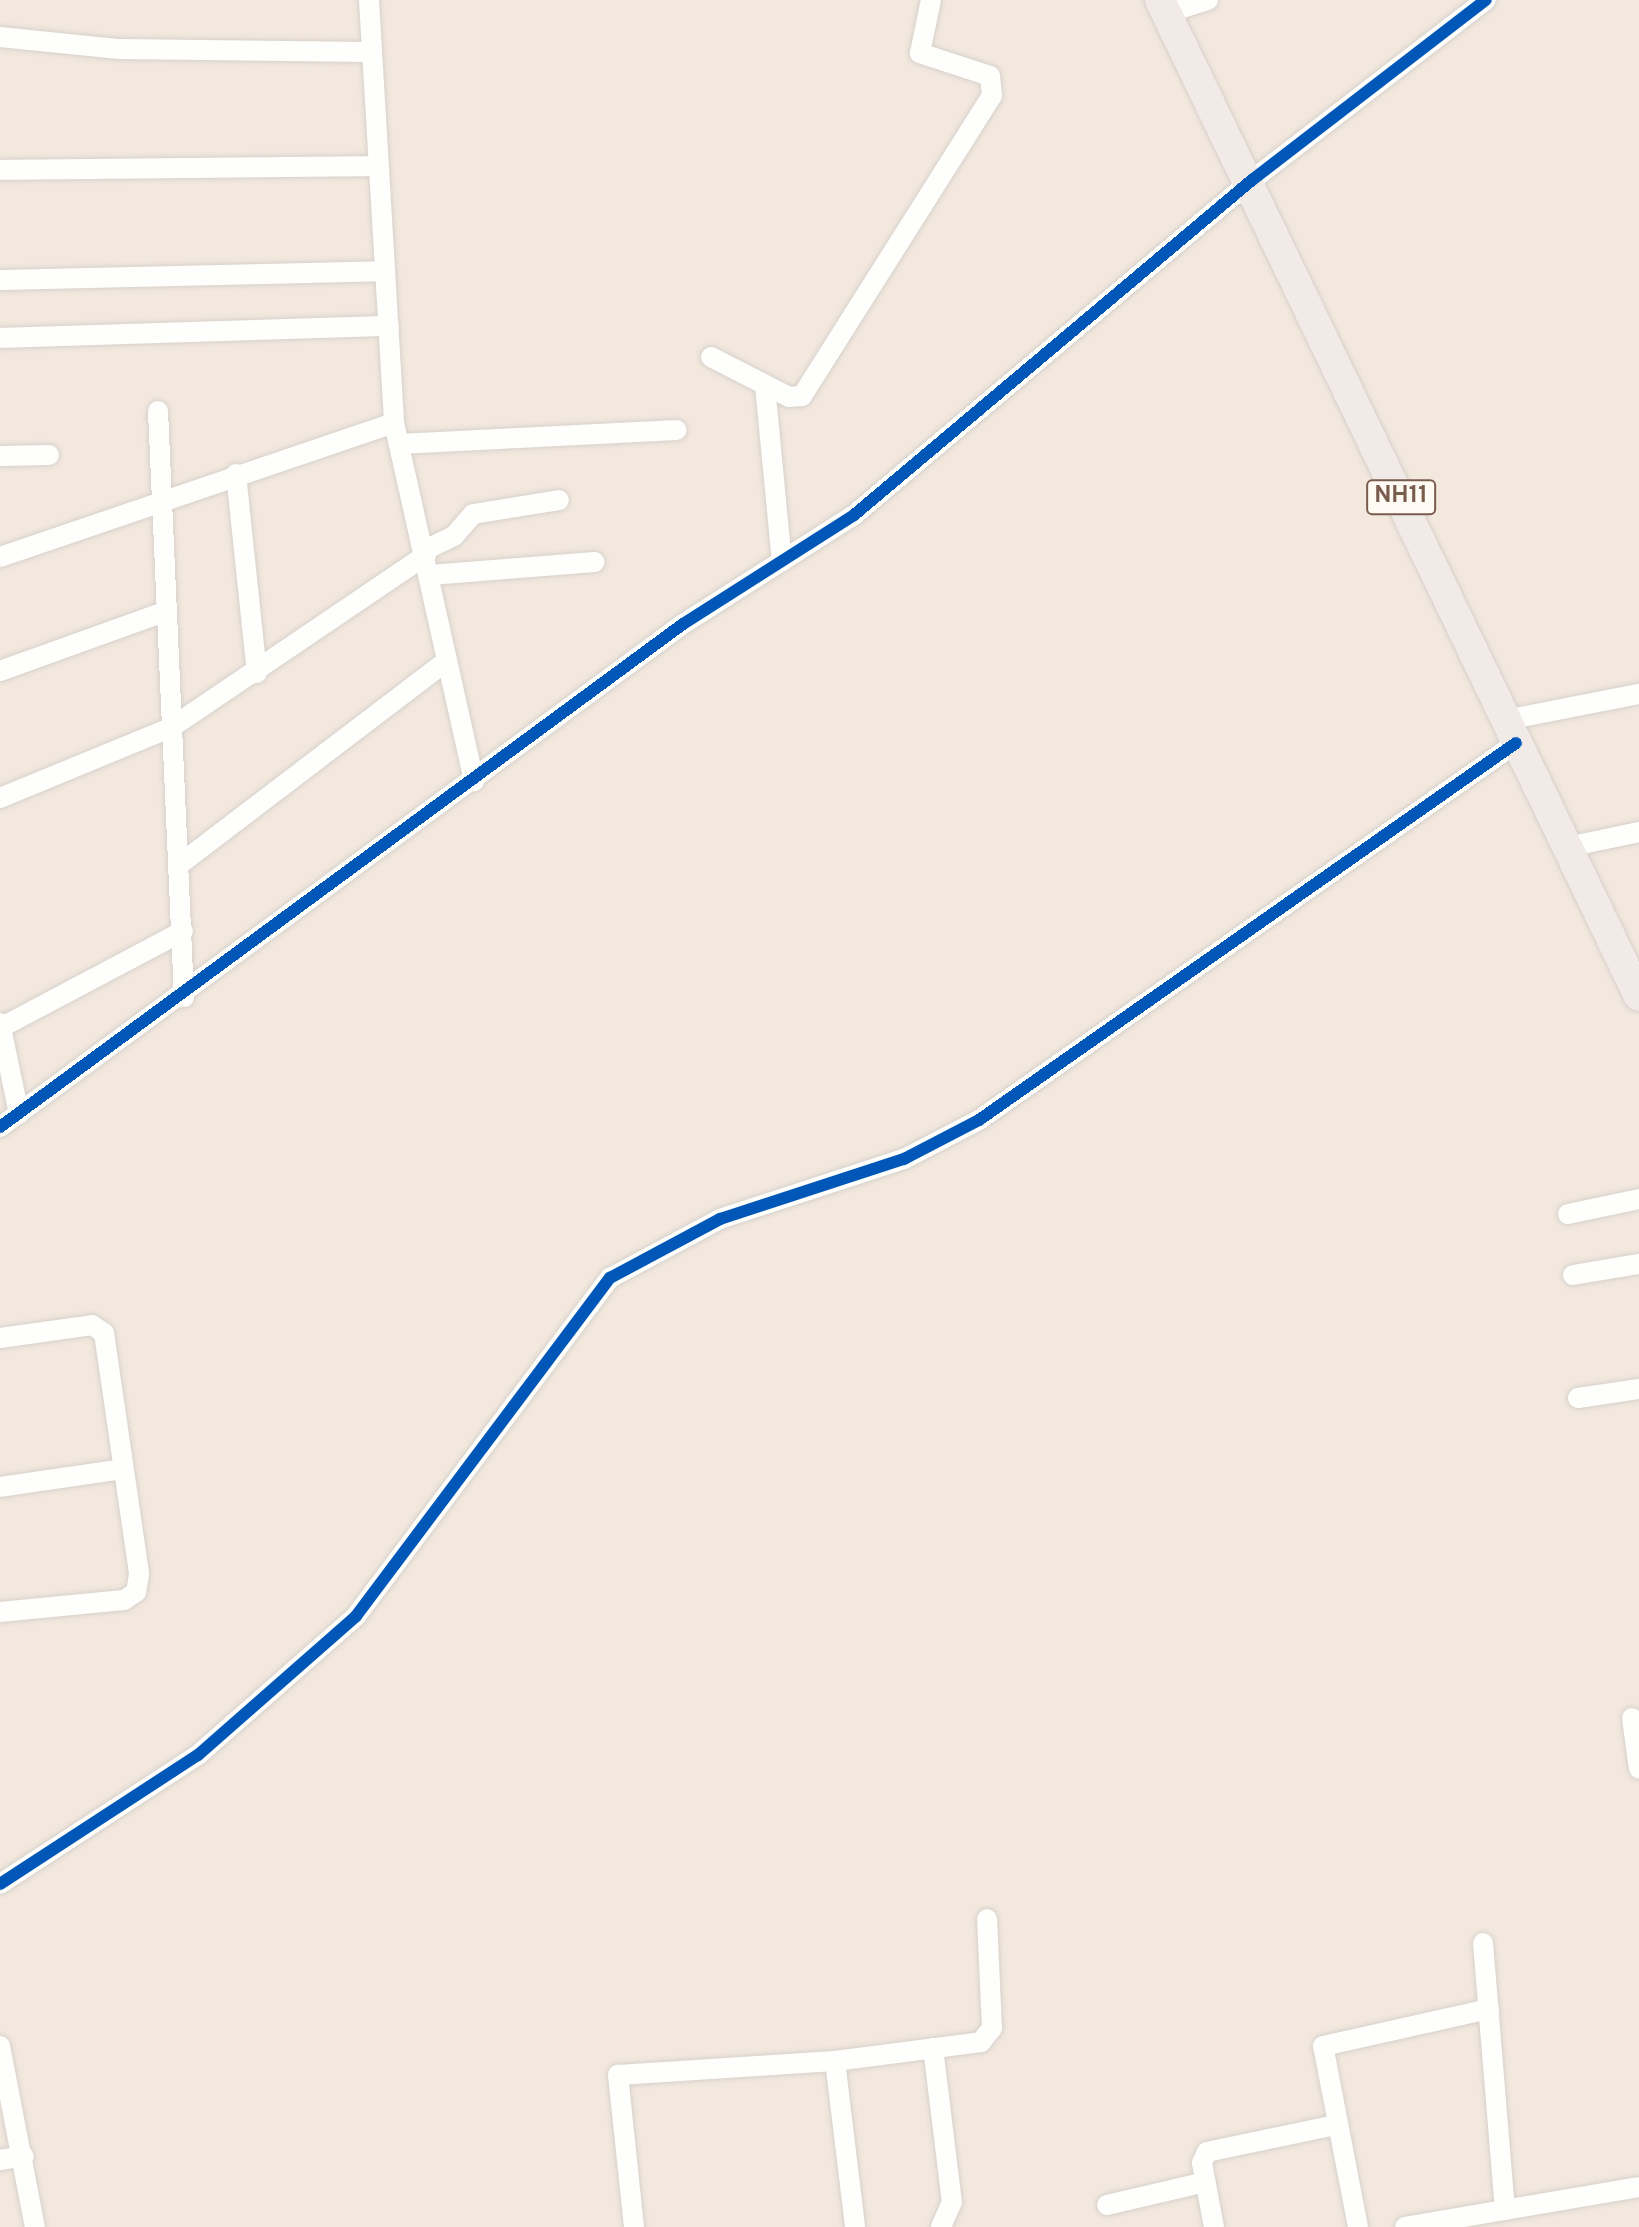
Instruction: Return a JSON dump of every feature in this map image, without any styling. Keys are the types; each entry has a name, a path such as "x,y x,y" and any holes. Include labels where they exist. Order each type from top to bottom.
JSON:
{"highway":[{"name":"NH11","path":"1163,6 1252,180 1639,996"}],"street":[{"path":"369,0 376,166 394,423 474,781"},
{"path":"711,357 793,398 805,393 992,95 990,76 920,53 931,0"},
{"path":"1163,6 1208,0"},
{"path":"0,1127 184,997 683,624 854,515 1252,180 1486,0"},
{"path":"0,37 119,49 370,52"},
{"path":"0,170 376,166"},
{"path":"0,280 385,271"},
{"path":"0,338 389,326"},
{"path":"765,386 782,561"},
{"path":"158,411 184,997"},
{"path":"0,557 162,497 394,423"},
{"path":"399,444 677,430"},
{"path":"0,456 49,455"},
{"path":"236,474 257,673"},
{"path":"0,798 172,727 427,560 473,514 559,500"},
{"path":"427,560 594,562"},
{"path":"0,671 167,611"},
{"path":"180,864 446,661"},
{"path":"0,1884 198,1755 356,1616 610,1278 720,1219 904,1159 979,1120 1511,731 1639,694"},
{"path":"1568,847 1639,832"},
{"path":"19,1114 0,1026 183,931"},
{"path":"1568,1214 1639,1199"},
{"path":"1573,1275 1639,1264"},
{"path":"0,1338 101,1329 123,1469 136,1592 0,1612"},
{"path":"1578,1398 1639,1389"},
{"path":"0,1487 123,1469"},
{"path":"1632,1718 1639,1769"},
{"path":"634,2227 618,2075 835,2061 981,2042 991,2033 987,1919"},
{"path":"1483,1943 1505,2209"},
{"path":"1358,2227 1335,2125 1325,2043 1489,2009"},
{"path":"0,2046 24,2156 35,2227"},
{"path":"933,2048 952,2202 941,2227"},
{"path":"835,2061 855,2227"},
{"path":"1214,2227 1205,2182 1207,2152 1335,2125"},
{"path":"0,2160 24,2156"},
{"path":"1107,2205 1205,2182"},
{"path":"1405,2227 1639,2187"}],"shaded area":[{"path":"0,0 1639,0 1639,2227 0,2227"}],"cycle path":[{"path":"0,1127 683,624 854,515 1252,180 1486,0"},
{"path":"0,1884 198,1755 356,1616 610,1278 720,1219 904,1159 979,1120 1516,743"}]}
